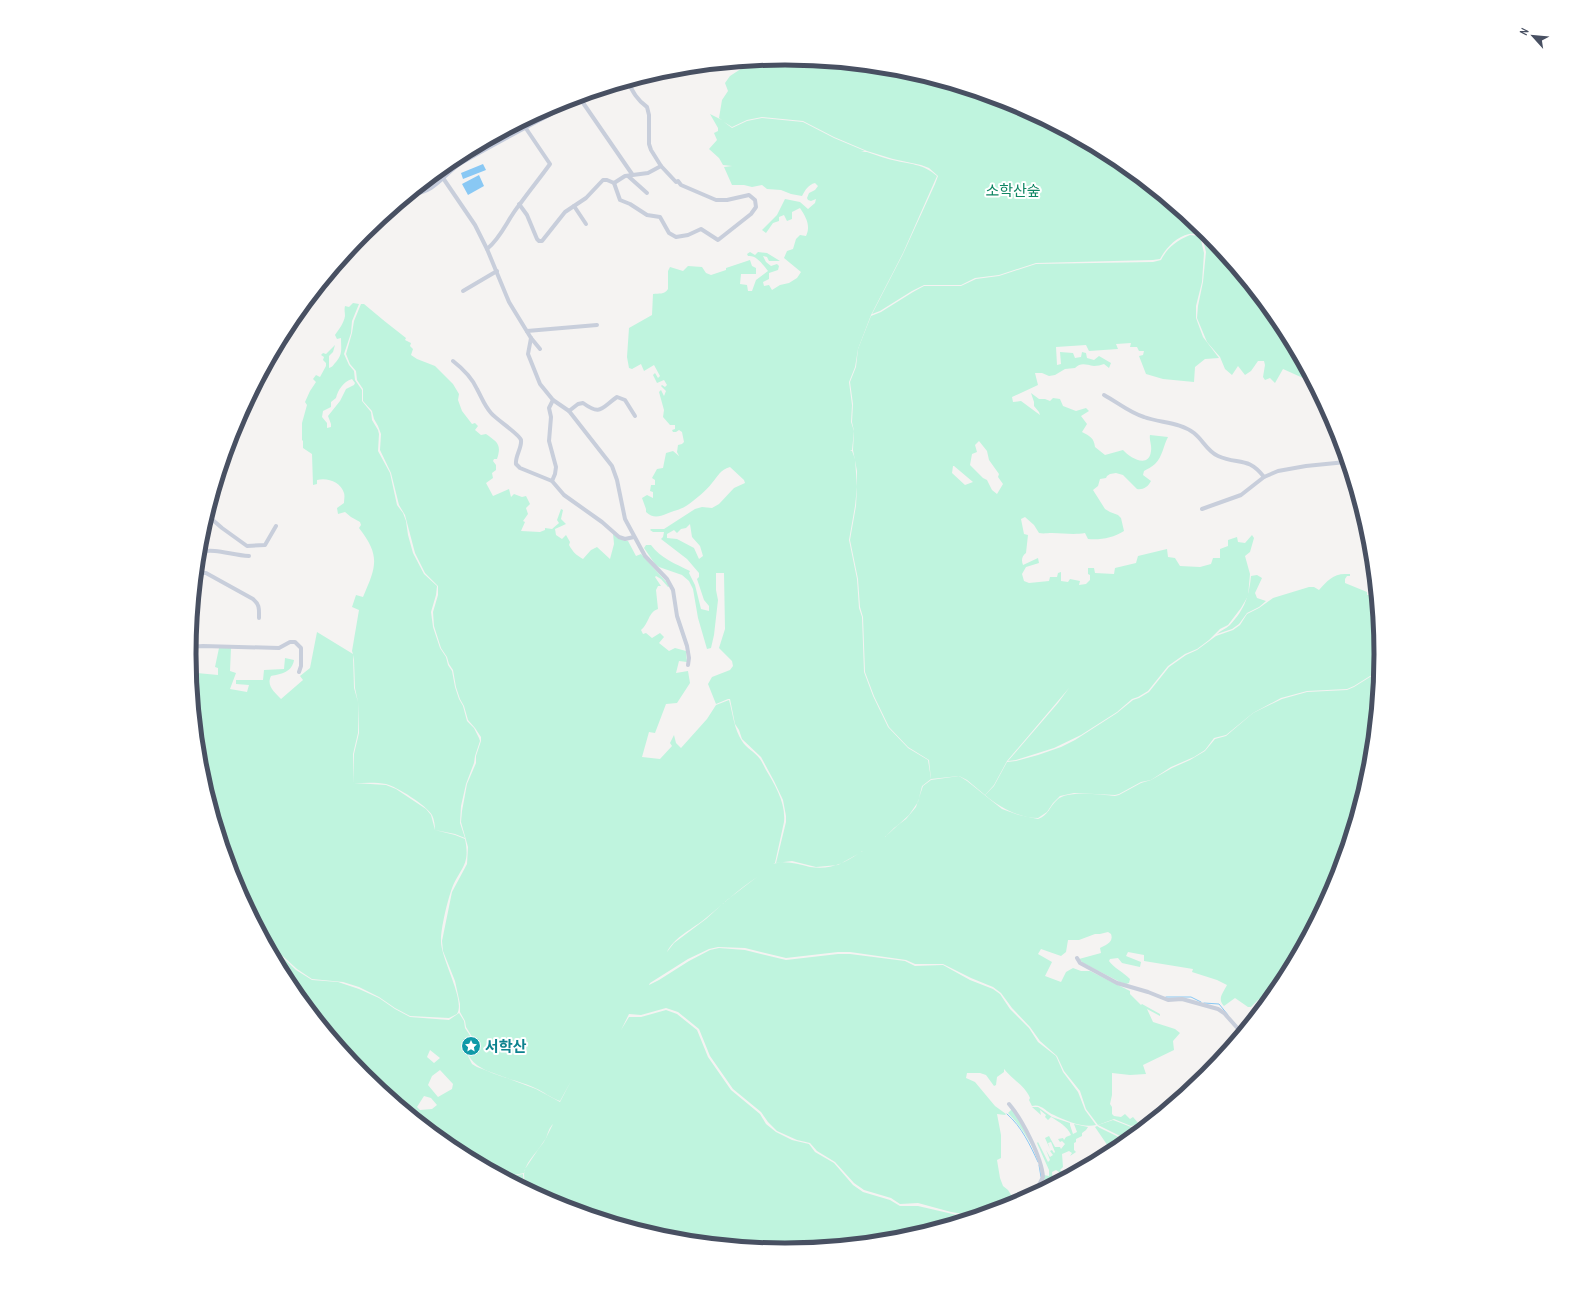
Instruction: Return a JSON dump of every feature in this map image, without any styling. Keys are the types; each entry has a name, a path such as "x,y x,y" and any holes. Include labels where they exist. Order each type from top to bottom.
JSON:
{"main road":[{"path":"420,192 443,178 460,163 539,119"}],"street":[{"path":"519,204 524,209 539,241 549,234 565,212 586,198 603,180 614,183 620,200 630,204 647,215 660,217 669,233 676,237 688,235 701,229 718,240 754,211 756,207 754,200 749,195 727,200 716,200 681,185 661,166 649,144 649,115 647,107 636,97 630,86"},
{"path":"583,101 630,175 647,194"},
{"path":"488,249 504,230 519,204 534,187 550,164 525,127"},
{"path":"614,183 630,175 648,173 661,166"},
{"path":"443,178 475,225 488,249 509,302 527,332 540,349"},
{"path":"574,206 586,224"},
{"path":"463,291 497,271"},
{"path":"527,332 597,324"},
{"path":"531,338 528,354 533,370 540,384 553,400 569,411 612,466 617,480 625,519 645,556 667,579 673,590 677,616 687,646 689,658 688,665"},
{"path":"453,361 475,384 481,400 491,413 518,435 521,440 521,446 516,464 520,468 552,481 564,495 602,522 619,537 625,539 634,537"},
{"path":"1104,395 1144,417 1178,425 1194,433 1206,447 1217,455 1230,460 1250,463 1264,477"},
{"path":"569,411 578,404 583,403 593,410 599,410 617,397 625,400 635,416"},
{"path":"552,481 556,467 549,440 551,417 549,408 553,400"},
{"path":"1202,509 1241,495 1264,477 1278,471 1341,463"},
{"path":"212,519 248,546 265,545 276,526"},
{"path":"205,551 223,551 234,555 249,556"},
{"path":"202,574 206,573 253,599 260,607 259,618"},
{"path":"196,646 279,648 290,642 295,642 301,648 301,666 299,672"},
{"path":"1077,958 1080,963 1117,983 1148,992 1168,1000 1182,999 1218,1009 1224,1013 1238,1029"},
{"path":"1009,1104 1017,1113 1039,1160 1043,1177 1039,1185"}],"green space":[{"name":"소학산숲","path":"745,66 823,66 861,70 899,76 974,96 1045,126 1112,164 1173,211 1197,234 1184,235 1176,240 1168,247 1160,259 1036,263 999,275 975,278 961,285 924,285 880,311 872,314 903,254 938,176 929,168 867,151 834,137 803,121 762,117 747,120 732,127 724,122 732,128 747,121 762,118 803,122 834,138 865,151 861,152 867,152 918,166 927,169 937,176 903,253 871,315 858,349 855,367 849,382 852,405 851,422 854,431 852,450 850,451 852,451 855,459 857,487 849,540 857,579 859,608 862,617 864,672 873,696 888,727 908,748 928,760 931,779 922,786 919,798 923,786 931,780 959,776 1002,809 1019,815 1038,819 1044,816 1055,802 1062,797 1076,794 1115,796 1141,783 1151,780 1205,751 1215,739 1226,736 1253,713 1282,699 1307,692 1347,690 1373,676 1368,731 1362,769 1342,843 1329,879 1313,915 1295,949 1261,1000 1259,999 1251,1007 1248,1007 1235,998 1224,1006 1221,998 1227,985 1217,980 1192,972 1193,969 1144,961 1144,955 1128,952 1126,956 1141,962 1140,967 1122,963 1118,958 1110,959 1109,961 1130,979 1129,983 1126,984 1120,982 1083,963 1079,959 1101,953 1100,948 1109,943 1112,937 1108,932 1095,934 1079,940 1068,940 1066,952 1061,956 1041,949 1038,954 1052,962 1045,976 1061,982 1066,972 1073,968 1081,971 1090,971 1130,991 1130,994 1141,1005 1142,1004 1160,1014 1160,1016 1147,1009 1153,1022 1175,1029 1180,1033 1173,1041 1174,1050 1143,1065 1146,1074 1130,1075 1112,1073 1112,1095 1110,1104 1112,1107 1112,1114 1114,1116 1121,1117 1125,1114 1130,1119 1133,1117 1139,1124 1131,1126 1114,1119 1098,1125 1086,1109 1080,1091 1064,1071 1057,1056 1040,1041 1001,993 993,987 943,964 915,964 906,960 850,952 786,958 745,948 718,947 709,949 688,959 649,985 689,961 710,950 719,948 745,950 786,960 850,954 905,961 915,966 943,965 970,980 993,989 1000,994 1010,1009 1029,1028 1038,1042 1056,1056 1063,1072 1078,1092 1085,1110 1096,1125 1086,1126 1064,1120 1041,1107 1035,1105 1032,1106 1028,1094 1022,1086 1004,1069 1004,1072 997,1077 996,1085 994,1086 986,1075 980,1073 967,1073 966,1078 975,1082 995,1106 1006,1114 997,1114 1001,1135 1001,1158 997,1160 1003,1186 1008,1190 1012,1197 966,1214 918,1203 900,1204 891,1198 864,1190 854,1183 835,1162 817,1151 810,1143 797,1140 777,1131 761,1112 733,1089 710,1056 699,1029 678,1012 666,1008 641,1015 629,1014 621,1030 629,1017 641,1017 666,1010 677,1014 697,1030 708,1057 731,1090 760,1114 766,1124 776,1132 792,1140 809,1144 815,1152 834,1163 853,1185 863,1192 890,1200 900,1206 918,1206 961,1216 899,1232 861,1238 823,1242 746,1242 670,1232 595,1212 525,1182 525,1171 524,1173 512,1175 457,1144 396,1097 368,1070 317,1013 276,952 296,970 312,980 338,982 359,989 379,998 410,1017 449,1020 459,1013 464,1021 465,1028 475,1043 473,1051 468,1056 472,1064 488,1071 474,1062 469,1056 476,1048 476,1043 466,1027 465,1021 460,1012 460,1004 455,981 443,951 442,941 452,892 467,864 468,847 461,822 462,811 467,784 476,763 476,756 481,737 468,720 456,687 453,670 441,648 434,626 433,612 438,595 438,586 425,573 415,553 405,515 399,505 391,473 380,450 381,434 372,411 363,401 363,389 357,380 356,371 350,364 346,354 354,321 361,304 364,304 406,338 405,340 411,343 410,346 413,349 411,355 435,366 453,384 459,394 458,400 462,411 472,424 475,423 478,426 475,430 481,435 486,434 498,444 499,450 497,459 494,459 493,461 496,465 496,470 492,473 493,478 486,483 493,496 509,489 511,497 514,494 522,497 526,496 530,504 526,508 528,514 523,521 525,522 521,531 540,532 545,530 545,528 552,529 559,523 557,520 561,509 563,510 561,519 566,524 555,529 556,535 562,539 566,535 570,542 569,545 578,556 583,559 591,550 597,547 610,559 614,544 613,533 622,540 628,541 636,556 641,554 670,586 668,587 661,579 656,576 655,577 661,586 658,586 656,590 658,609 650,615 646,625 641,630 643,634 646,633 652,638 660,633 664,637 659,643 669,651 675,648 686,651 687,662 679,661 676,673 688,671 690,683 677,703 666,704 655,733 649,732 642,757 660,759 672,746 670,743 674,735 676,743 681,748 707,719 716,705 729,700 735,726 739,736 746,746 760,759 782,801 784,822 775,863 773,864 787,862 817,868 830,867 836,865 816,867 792,861 776,863 786,822 783,800 761,757 742,739 735,724 730,699 716,704 708,684 712,677 730,670 733,666 732,661 719,648 725,629 724,573 716,573 716,590 718,600 714,635 711,648 707,649 698,618 693,589 689,581 682,575 659,567 655,564 644,548 646,545 651,545 659,554 690,571 689,573 695,585 701,609 709,611 709,606 704,600 697,579 699,577 699,573 687,559 661,539 664,532 653,532 650,530 664,529 695,509 702,507 712,508 719,504 734,488 745,483 744,480 730,467 721,472 704,492 684,507 658,516 653,516 646,512 642,498 647,495 653,498 653,492 650,491 651,485 655,485 655,480 652,478 657,469 663,468 666,453 673,451 679,456 677,452 678,445 684,442 682,432 679,430 673,432 672,430 675,429 675,425 670,425 663,417 664,410 659,392 661,390 664,396 666,391 661,386 662,385 665,387 667,385 664,380 657,383 653,375 655,373 658,378 660,376 654,365 644,371 641,364 632,369 629,368 627,357 629,328 652,315 653,294 663,293 668,289 668,271 670,267 683,271 688,266 702,267 706,273 711,275 750,260 752,266 756,268 756,274 741,274 740,284 747,285 748,291 752,291 756,280 768,271 762,263 754,257 748,256 747,254 750,252 755,255 758,252 767,253 780,261 769,261 767,257 763,256 766,262 771,266 777,264 779,266 778,270 769,273 769,279 763,282 764,286 769,285 772,290 797,278 801,272 784,258 787,251 793,249 796,239 800,235 806,236 808,225 800,208 792,212 792,219 787,221 784,215 779,217 779,221 773,223 766,233 762,230 777,215 785,199 800,202 808,209 815,203 816,199 811,201 808,200 807,198 809,193 815,190 818,186 815,183 811,185 806,189 802,196 781,190 767,189 762,185 752,187 732,185 724,167 732,166 723,165 719,158 709,149 717,140 714,133 718,131 718,128 710,114 722,120 719,118 722,100 728,91 725,83 730,76","holes":["690,524 692,537 700,546 703,556 699,559 694,548 677,539 667,538 667,534 674,530 677,533","917,803 916,807 906,819 898,825 909,815","757,877 730,898 744,886","723,904 674,943 667,952 674,942","430,1050 440,1058 434,1063 427,1057","440,1070 453,1084 452,1089 438,1097 428,1085 432,1076","506,1078 535,1088 560,1101 571,1081 560,1102 536,1089","424,1096 431,1098 437,1105 432,1109 420,1110 417,1107"]},
{"path":"1190,235 1200,237 1204,253 1202,282 1196,306 1196,318 1203,337 1219,358 1205,359 1195,367 1194,382 1163,379 1146,374 1139,356 1143,355 1144,351 1139,351 1137,347 1130,347 1131,343 1116,344 1118,349 1089,351 1086,345 1056,347 1057,365 1061,364 1060,352 1073,353 1075,358 1081,357 1082,352 1086,353 1087,358 1094,360 1099,356 1111,363 1109,368 1104,364 1094,366 1082,364 1075,368 1065,369 1055,375 1049,376 1042,373 1035,373 1038,385 1012,397 1013,402 1021,401 1040,415 1034,406 1031,393 1039,399 1050,401 1053,398 1060,399 1063,406 1076,411 1086,408 1089,411 1081,416 1087,424 1082,432 1094,441 1095,447 1105,455 1123,450 1134,459 1143,461 1147,460 1151,451 1150,435 1168,437 1158,461 1144,471 1143,475 1151,481 1147,486 1137,489 1123,475 1116,473 1100,479 1098,486 1093,490 1105,509 1121,518 1124,531 1107,538 1088,539 1085,533 1039,533 1034,525 1025,517 1021,519 1024,534 1028,535 1026,553 1022,558 1023,565 1038,558 1039,563 1026,567 1022,574 1024,581 1029,583 1049,581 1050,577 1057,577 1058,573 1061,572 1061,581 1068,582 1070,579 1080,581 1079,585 1086,584 1090,580 1088,568 1094,568 1095,573 1114,574 1115,568 1136,563 1138,556 1167,549 1168,557 1175,558 1180,566 1200,567 1211,564 1213,558 1220,558 1220,549 1228,546 1228,540 1237,537 1238,542 1245,543 1252,535 1254,538 1250,552 1245,556 1250,574 1248,596 1228,625 1220,629 1197,649 1185,654 1168,666 1148,691 1132,699 1117,712 1081,735 1054,748 1016,760 1008,761 1069,688 1007,761 994,785 985,795 967,780 959,776 931,779 929,760 908,747 889,727 874,696 865,672 863,617 860,607 858,579 850,540 856,506 857,471 853,450 853,404 850,382 856,367 858,349 871,316 881,312 924,286 961,286 976,279 999,276 1036,264 1153,262 1161,260 1167,251 1177,242","holes":["979,441 987,451 989,460 999,474 998,477 1003,484 997,494 992,490 987,480 970,465 972,454 977,452 975,445","954,466 973,482 965,485 952,473"]},
{"path":"1203,240 1252,295 1274,327 1305,378 1283,369 1275,383 1270,378 1265,380 1263,377 1265,365 1264,361 1258,361 1251,371 1245,375 1238,366 1232,375 1225,369 1220,357 1207,342 1197,318 1206,252"},
{"path":"353,303 359,304 352,321 351,333 344,354 349,365 354,371 355,380 362,390 362,401 371,412 372,420 378,430 378,451 390,473 397,505 403,513 406,521 413,553 424,574 437,586 431,612 433,627 440,648 452,671 455,687 463,706 467,721 474,728 480,741 466,784 461,806 460,823 465,838 455,834 435,830 465,839 466,848 465,862 449,896 441,935 444,957 456,989 459,1008 457,1014 449,1018 410,1016 359,987 343,982 312,979 297,969 274,949 256,915 240,879 227,843 207,769 201,731 196,671 197,673 218,675 218,668 215,667 219,648 231,648 230,671 236,673 230,689 247,692 249,685 236,684 236,680 263,680 264,670 284,669 285,658 294,660 289,670 271,676 270,686 281,699 303,680 300,676 310,668 317,632 353,654 352,651 359,610 352,607 356,595 363,597 371,578 374,562 373,554 371,546 359,528 361,525 360,522 345,512 338,514 337,508 344,503 344,493 340,486 333,481 325,479 317,480 317,484 313,485 312,454 303,448 302,440 302,423 307,405 305,402 316,382 313,379 316,375 320,377 326,366 326,363 323,360 324,357 321,355 323,353 326,354 335,345 333,352 329,356 329,368 340,356 341,338 337,339 335,335 344,319 345,306 349,307","holes":["352,379 355,383 346,389 340,401 328,416 331,427 327,428 327,423 322,417 323,411 331,407 331,402 336,398 338,392 344,384","353,655 355,688 358,702 354,688","358,702 359,733 354,754 354,783 353,754 358,733","354,783 386,784 404,792 429,811 432,815 435,824 435,830 431,815 426,809 396,789 386,785"]},
{"path":"1341,574 1350,574 1350,576 1347,576 1345,579 1345,583 1367,592 1367,595 1370,595 1374,654 1373,675 1347,689 1307,691 1281,698 1253,713 1226,735 1214,738 1205,750 1194,757 1171,767 1151,780 1141,782 1119,794 1074,793 1060,796 1047,812 1038,818 1031,818 1010,811 985,795 994,786 1007,762 1038,755 1061,747 1075,740 1117,713 1133,700 1149,692 1169,667 1186,655 1197,650 1216,636 1233,630 1240,625 1247,614 1273,598 1309,587 1314,587 1319,590 1328,581"},
{"path":"1257,575 1262,578 1255,593 1257,598 1266,601 1259,607 1247,613 1239,624 1232,629 1217,634 1230,625 1243,608 1249,590 1251,576"},
{"path":"1032,1107 1038,1107 1052,1117 1070,1123 1073,1134 1077,1132 1074,1124 1088,1127 1082,1133 1082,1136 1076,1139 1076,1142 1074,1143 1074,1150 1076,1152 1070,1156 1072,1153 1069,1151 1062,1154 1063,1167 1060,1170 1063,1173 1061,1173 1056,1170 1052,1172 1053,1178 1049,1180 1043,1180 1044,1175 1049,1176 1049,1170 1037,1143 1038,1142 1048,1162 1050,1160 1046,1150 1050,1157 1053,1155 1050,1151 1052,1150 1054,1153 1055,1152 1051,1142 1048,1143 1050,1149 1045,1138 1049,1136 1055,1147 1060,1147 1061,1149 1065,1144 1062,1141 1060,1142 1058,1139 1063,1138 1064,1140 1066,1137 1071,1135 1065,1127 1051,1117 1048,1120 1045,1117 1046,1115 1040,1110 1041,1115"},
{"path":"1012,1109 1016,1113 1040,1162 1041,1176 1037,1157 1031,1144 1008,1113"},
{"path":"1113,1120 1135,1127 1122,1137 1098,1125"},
{"path":"1097,1126 1120,1138 1108,1146 1095,1127"},
{"path":"523,1174 524,1182 512,1176"}],"water":[{"path":"483,164 486,170 463,179 461,173"},
{"path":"479,175 484,186 468,195 462,184"}],"waterway":[{"path":"1166,997 1191,997 1201,1002"},
{"path":"1204,1003 1219,1004 1228,1015"},
{"path":"1007,1114 1021,1130 1038,1162"},
{"path":"1039,1165 1041,1177"}],"place":[{"name":"서학산","path":"471,1046"}]}
